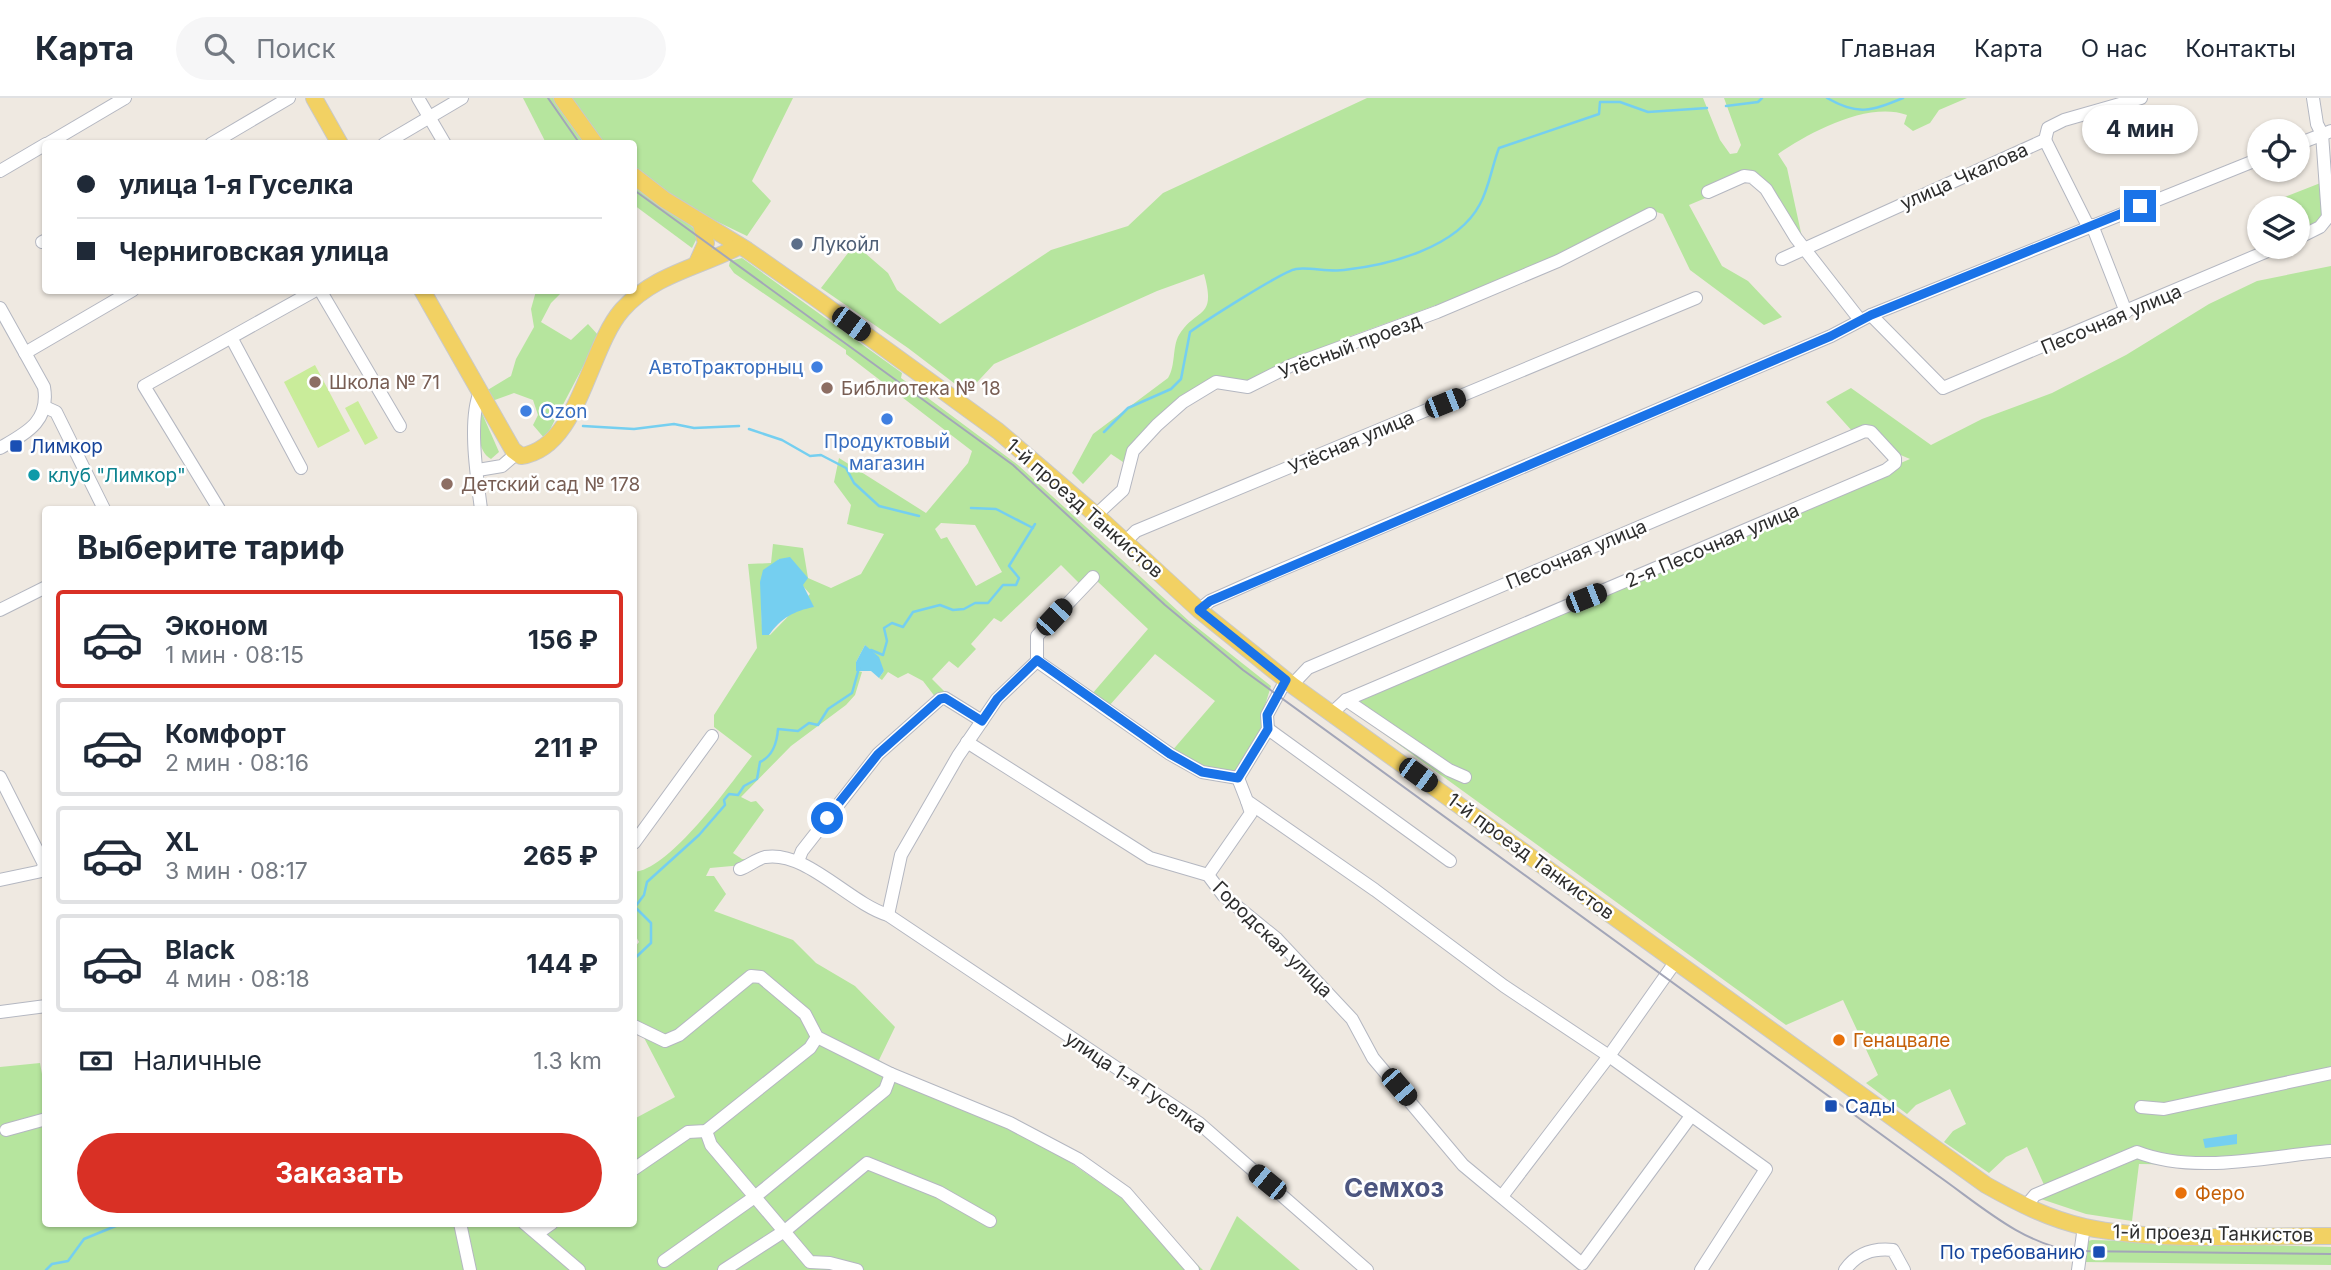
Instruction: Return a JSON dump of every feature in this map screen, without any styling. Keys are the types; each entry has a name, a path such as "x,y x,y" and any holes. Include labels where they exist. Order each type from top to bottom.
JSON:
{"main road":[{"path":"314,98 338,140"},
{"path":"562,98 592,140"},
{"name":"1-й проезд Танкистов","path":"637,178 701,224 740,246 963,405 1096,514 1199,610 1289,682 1941,1155 2025,1207 2084,1226 2175,1235 2331,1236"},
{"path":"697,263 706,243 701,224"},
{"path":"424,294 517,453 521,456 535,454 548,445 566,422 620,313 668,275 740,246"}],"street":[{"path":"53,140 125,98"},
{"path":"218,140 289,98"},
{"path":"418,98 442,140"},
{"path":"391,140 462,98"},
{"name":"улица Чкалова","path":"1782,259 2046,140 2048,128 2064,120 2141,98"},
{"path":"2310,232 2328,217 2327,133 2317,124 2313,98"},
{"path":"2310,139 2327,133"},
{"path":"2046,140 2090,226 2126,312"},
{"path":"0,171 42,146"},
{"path":"1199,610 1232,591 1831,336 1866,318 2247,164"},
{"path":"1709,192 1744,176 1752,177 1766,189 1804,248 1866,318"},
{"name":"Утёсный проезд","path":"1096,514 1123,490 1133,451 1183,402 1216,382 1248,387 1292,365 1437,312 1558,261 1650,214"},
{"name":"Песочная улица","path":"1866,318 1943,388 2249,259"},
{"path":"25,353 126,294"},
{"path":"217,506 145,386 311,294"},
{"path":"320,294 400,426"},
{"name":"Утёсная улица","path":"1125,542 1136,531 1696,298"},
{"path":"0,308 44,387 45,407 36,426 0,448"},
{"path":"232,339 301,468"},
{"path":"480,392 474,405 481,506"},
{"path":"45,407 56,412 102,506"},
{"name":"Песочная улица","path":"1289,682 1308,668 1864,431 1871,432 1895,458"},
{"path":"478,470 502,466 517,453"},
{"name":"2-я Песочная улица","path":"1332,713 1346,700 1886,470 1895,463 1895,458"},
{"path":"888,915 901,855 967,742 997,699 1037,660 1037,636 1093,578"},
{"path":"0,610 42,589"},
{"path":"1037,660 1170,754 1202,772 1238,778"},
{"path":"1238,778 1268,729 1267,715 1289,682"},
{"path":"740,869 768,857 798,861 878,754 940,699 945,698 982,721"},
{"path":"1346,700 1465,777"},
{"path":"1268,729 1450,861"},
{"path":"637,839 712,736"},
{"name":"Городская улица","path":"967,742 1150,859 1208,876 1223,895 1277,939 1324,987 1352,1019 1373,1058 1463,1165 1503,1195 1586,1267 1691,1116"},
{"path":"0,777 42,857"},
{"path":"1208,876 1251,813 1238,778"},
{"path":"1247,801 1376,890 1504,986 1609,1056 1766,1168 1701,1270"},
{"name":"улица 1-я Гуселка","path":"798,861 871,910 888,915 1199,1123 1367,1270"},
{"path":"0,880 42,871"},
{"path":"1503,1195 1609,1056 1676,961"},
{"path":"637,1026 664,1041 679,1035 751,976 761,977 805,1014 817,1037 891,1074 1010,1123 1078,1159 1126,1193 1194,1270"},
{"path":"0,1012 42,1007"},
{"path":"637,1167 688,1132 705,1131 810,1048 817,1037"},
{"path":"2141,1107 2164,1109 2331,1073"},
{"path":"664,1261 756,1196 885,1090 891,1074"},
{"path":"6,1130 42,1120"},
{"path":"705,1131 711,1145 786,1230 810,1262 830,1263 857,1270"},
{"path":"2025,1207 2035,1195 2137,1153 2159,1161 2200,1163 2331,1151"},
{"path":"724,1270 786,1230 867,1164 939,1192 990,1221"},
{"path":"2078,1270 2084,1226"},
{"path":"461,1227 470,1270"},
{"path":"530,1227 579,1270"},
{"path":"538,1233 546,1227"},
{"path":"1845,1270 1860,1254 1883,1249 1893,1250 1904,1270"}],"green space":[{"path":"523,98 555,98 587,140 544,140"},
{"path":"570,98 793,98 752,181 771,201 747,236 687,207 637,170 637,140 601,140"},
{"path":"1367,98 1703,98 1720,140 1730,154 1737,153 1741,145 1724,98 1967,98 1939,110 1930,123 1913,131 1904,124 1907,115 1875,112 1857,115 1823,128 1778,154 1787,168 1803,242 1767,186 1746,181 1689,205 1722,266 1748,281 1782,317 1764,325 1690,270 1663,214 1650,210 1585,243 1464,295 1289,361 1247,383 1213,378 1126,464 1111,454 1083,484 1072,473 1093,434 1168,378 1179,335 1206,306 1208,299 1204,274 1157,291 994,364 967,393 821,288 848,253 858,247 888,273 897,290 940,324 1051,250 1128,226 1163,193"},
{"path":"2323,182 2323,218 2310,226 2310,196 2288,196"},
{"path":"637,185 696,230 697,238 692,248 637,207"},
{"path":"742,258 902,373 901,378 1018,465 1189,621 1271,686 1262,715 1265,720 1243,769 1228,777 1171,752 1215,701 1155,654 1109,706 1092,694 1148,629 1097,581 1080,584 1061,565 1001,622 994,618 971,644 976,649 958,668 949,661 932,679 948,695 936,698 923,681 908,673 898,678 888,672 882,680 879,678 884,671 865,645 856,662 858,671 862,672 855,695 846,705 791,746 741,797 751,802 756,801 764,810 733,853 742,859 752,860 743,865 710,868 706,876 714,876 726,894 714,911 793,940 816,963 855,986 895,1027 879,1060 895,1071 1009,1120 1142,1212 1203,1270 0,1270 0,1067 40,1063 42,1227 637,1227 637,1117 675,1097 641,1032 637,1034 637,871 648,868 681,842 752,756 714,727 714,715 757,648 748,564 771,563 773,544 803,548 808,578 831,588 861,574 884,534 847,524 851,505 834,482 839,458 926,513 968,463 972,451 846,354 846,350 734,273 729,266 730,261","holes":["941,523 975,525 1002,572 976,586 947,537 941,539 935,529","779,559 810,594 770,635 763,635 762,605 765,584 768,574"]},
{"path":"2331,266 2331,1153 2201,1165 2139,1164 2132,1221 2086,1214 2029,1195 2045,1187 2027,1147 2006,1157 1989,1173 1944,1142 1953,1131 1966,1124 1950,1089 1916,1105 1907,1114 1866,1083 1878,1075 1843,1000 1786,1025 1347,707 1346,702 1910,459 1896,453 1870,426 1853,432 1826,402 1851,388 1931,445 1982,419 2052,393 2126,355 2209,304 2257,281"},
{"path":"535,294 560,294 551,303 541,322 571,340 588,324 599,336 545,439 533,425 538,415 533,400 514,393 492,401 486,391 511,376 516,359 534,327 531,309"},
{"path":"315,365 350,431 318,448 284,382"},
{"path":"358,401 378,438 365,445 345,408"},
{"path":"481,411 499,452 491,459 480,444"},
{"path":"1237,1216 1300,1270 1210,1270"},
{"path":"2088,1241 2331,1247 2331,1265 2083,1262"}],"water":[{"path":"790,557 808,578 803,585 814,607 788,616 769,635 762,635 760,582 763,570 779,559"},
{"path":"865,645 879,657 884,671 879,678 871,671 856,671 856,662"},
{"path":"2237,1134 2237,1144 2205,1148 2203,1139"}],"waterway":[{"path":"1726,106 1758,102 1762,98"},
{"path":"1827,98 1847,107 1865,110 1903,98"},
{"path":"1104,432 1128,408 1171,389 1181,379 1190,332 1276,278 1296,269 1362,268 1401,259 1439,243 1455,232 1480,204 1499,148 1599,114 1600,102 1620,102 1648,112 1707,108"},
{"path":"543,412 552,418"},
{"path":"583,426 634,429 674,424 694,428 739,426"},
{"path":"749,429 782,440 810,456 821,455 846,468 854,483 879,506 919,516"},
{"path":"971,508 996,509 1033,528"},
{"path":"871,650 883,655 887,641 884,628 892,623 903,627 913,612 940,605 953,610 964,609 975,603 988,603 1003,585 1016,585 1019,578 1009,566 1035,524"},
{"path":"637,904 644,895 647,882 699,835 725,805 724,800 729,794 738,795 744,786 757,779 760,762 774,748 778,729 798,731 809,723 818,725 828,709 852,693 859,668"},
{"path":"637,909 651,923 651,943 637,956"},
{"path":"46,1270 52,1264 68,1261 84,1239 113,1227"}],"tram line":[{"path":"548,98 577,140"},
{"path":"637,192 1013,465 1165,605 1243,670 2002,1222 2037,1240 2074,1251 2331,1254"}],"place":[{"name":"Лукойл","path":"797,244"},
{"name":"АвтоТракторныц","path":"817,367"},
{"name":"Школа № 71","path":"315,382"},
{"name":"Библиотека № 18","path":"827,388"},
{"name":"Ozon","path":"526,411"},
{"name":"Продуктовый магазин","path":"887,419"},
{"name":"Лимкор","path":"16,446"},
{"name":"клуб \"Лимкор\"","path":"34,475"},
{"name":"Детский сад № 178","path":"447,484"},
{"name":"Генацвале","path":"1839,1040"},
{"name":"Сады","path":"1831,1106"},
{"name":"Феро","path":"2181,1193"},
{"name":"По требованию","path":"2099,1252"}],"district":[{"name":"Семхоз","path":"1394,1188"}],"route":[{"path":"827,818 878,754 940,699 945,698 982,721 997,699 1037,660 1170,754 1202,772 1229,779 1238,778 1254,756 1268,729 1267,715 1286,680 1199,610 1210,601 1831,336 1871,315 2140,206"}]}
